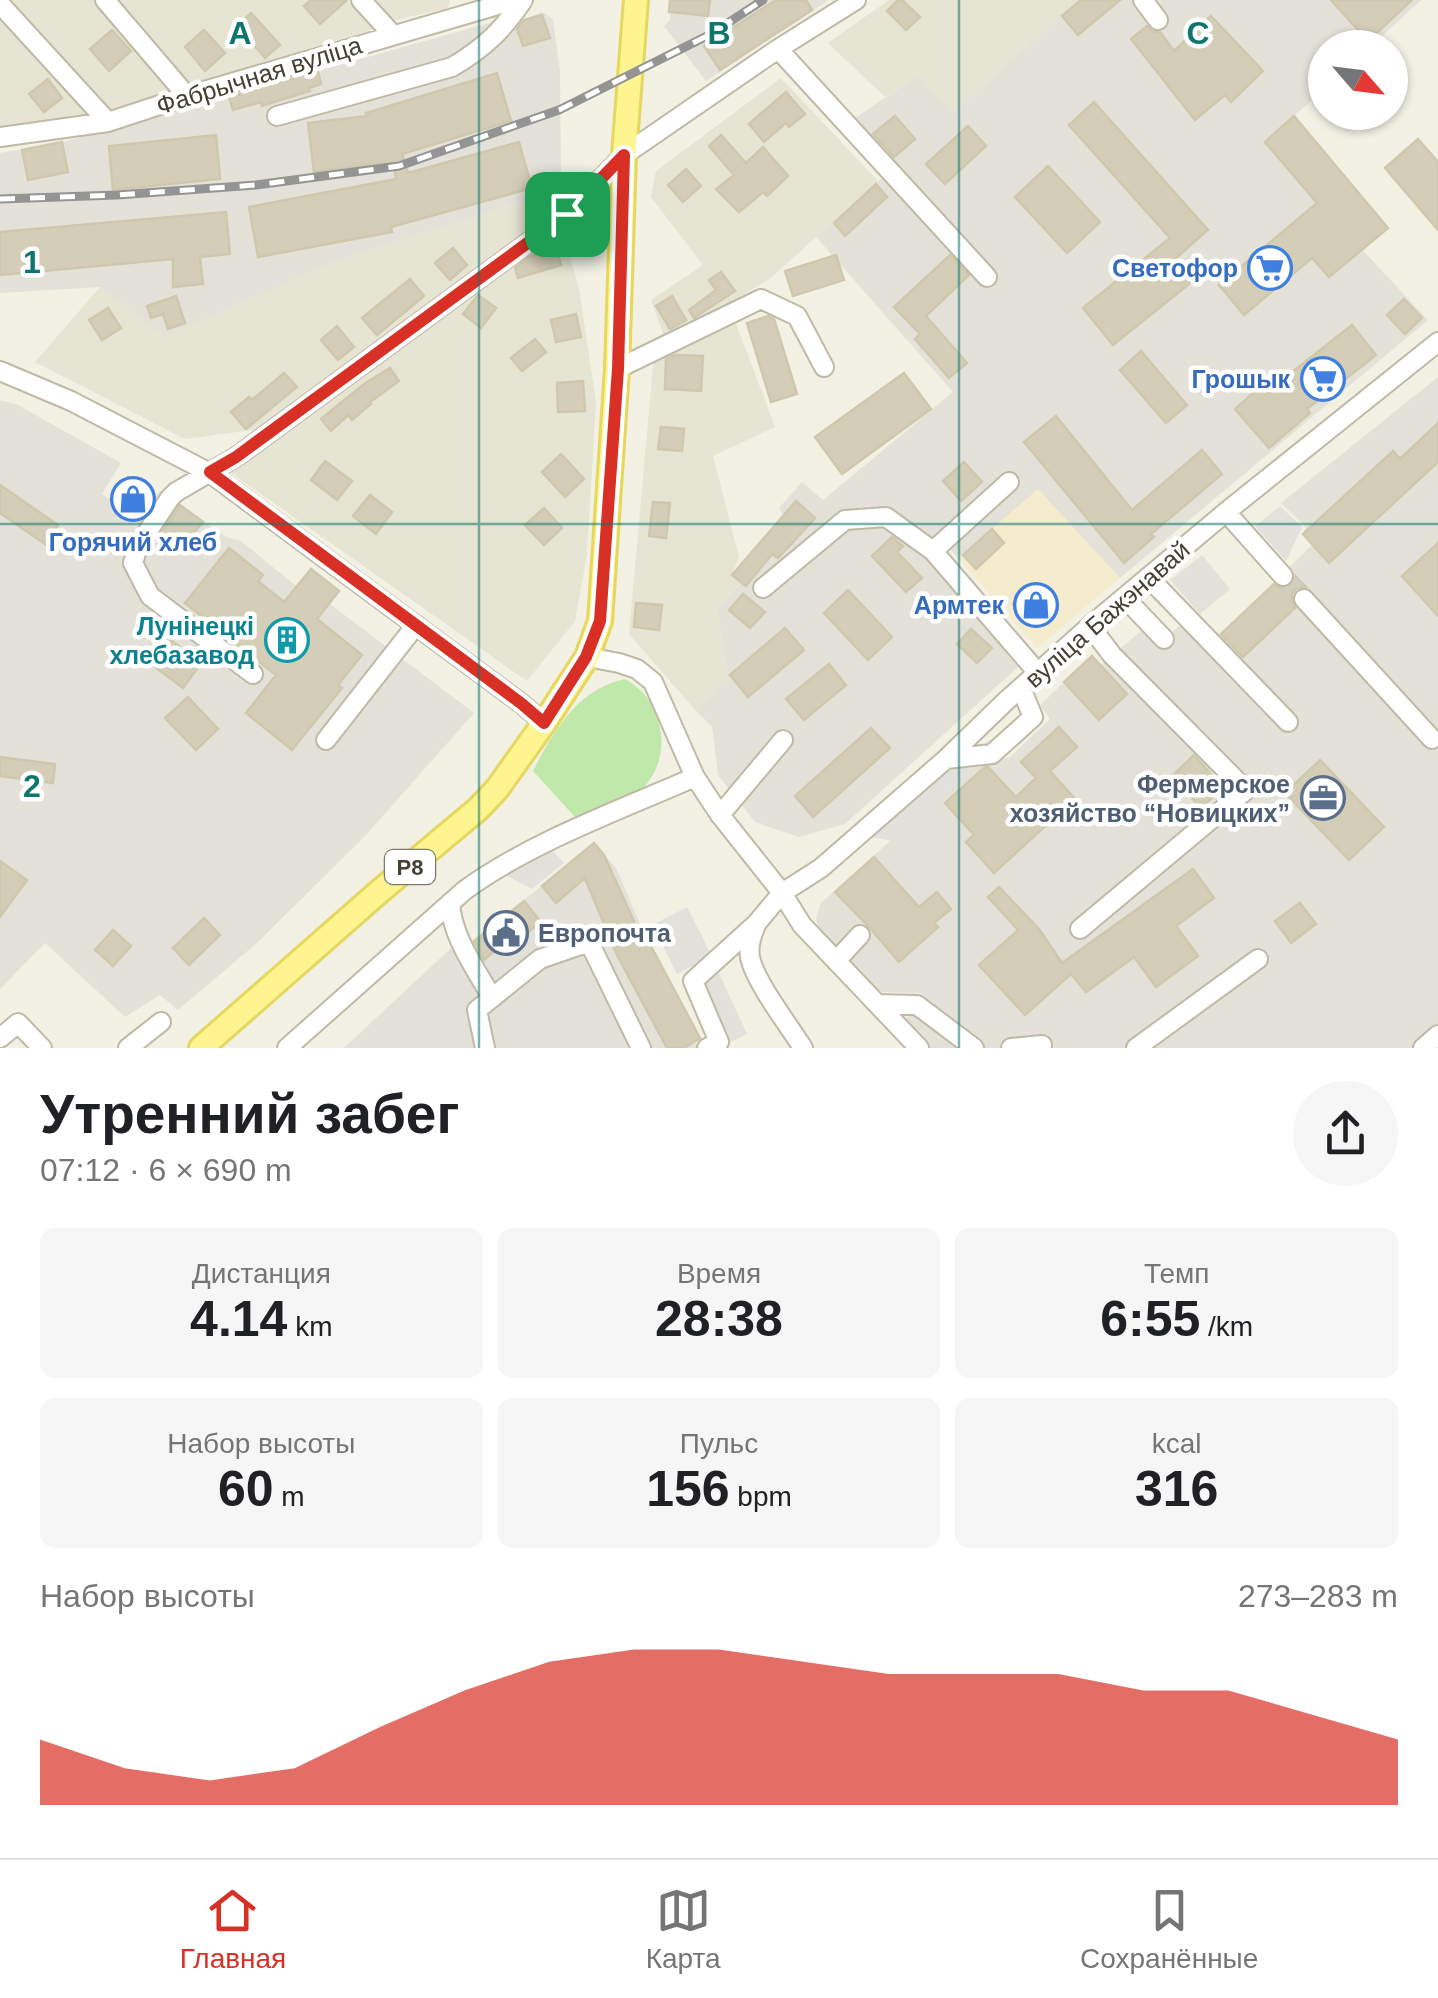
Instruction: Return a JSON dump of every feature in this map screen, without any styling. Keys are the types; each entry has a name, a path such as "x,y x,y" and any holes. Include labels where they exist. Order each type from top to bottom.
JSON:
{"main road":[{"name":"Р8","path":"201,1048 478,809 544,723 586,657 600,621 618,369 624,155 636,0"}],"street":[{"path":"105,0 187,96"},
{"path":"361,0 393,35"},
{"name":"Фабрычная вуліца","path":"0,137 108,122 515,0"},
{"path":"278,116 452,66 478,52 509,21 523,0"},
{"path":"253,674 150,596 133,563 138,546 170,498 236,457 567,214 624,155 856,0"},
{"path":"1143,0 1158,20"},
{"path":"0,4 108,122"},
{"path":"778,49 987,276"},
{"path":"618,369 761,299 797,316 824,366"},
{"name":"вуліца Бажэнавай","path":"707,1048 719,1042 693,981 756,924 782,893 820,868 946,759 1090,626 1438,342"},
{"path":"0,370 210,472 544,723"},
{"path":"934,551 1010,482"},
{"path":"1226,512 1282,576"},
{"path":"763,588 845,520 886,518 934,551 1038,673"},
{"path":"1148,578 1288,722"},
{"path":"1125,598 1164,639"},
{"path":"1304,599 1432,740"},
{"path":"326,740 416,625"},
{"path":"1080,929 1246,790 1112,656 1090,626"},
{"path":"586,657 637,669 652,682 695,776 720,816 782,893 802,925 919,1048"},
{"path":"946,759 992,754 1033,717 1021,688"},
{"path":"720,816 783,740"},
{"path":"286,1048 491,871 695,776"},
{"path":"450,904 456,932 492,998"},
{"path":"756,924 749,944 756,974 803,1048"},
{"path":"836,961 860,935"},
{"path":"486,1048 477,1010 540,959 589,942 642,1048"},
{"path":"1136,1048 1258,958"},
{"path":"877,1004 917,1006 974,1048"},
{"path":"128,1048 160,1022"},
{"path":"0,1038 18,1023 42,1048"},
{"path":"1423,1048 1438,1034"},
{"path":"1011,1048 1042,1045"}],"shaded area":[{"path":"0,0 347,0 374,29 93,115 0,129"},
{"path":"372,0 450,0 448,8 391,21"},
{"path":"671,0 829,0 706,81 664,26 670,20"},
{"path":"889,0 1078,0 953,113 918,75 885,97 828,43"},
{"path":"1078,0 1421,0 1388,30 1308,30 1308,104 1264,142 1428,320 1120,578 1038,489 958,558 938,536 923,552 1018,667 845,824 799,837 755,822 718,775 712,727 696,711 728,675 717,609 741,583 732,575 783,515 779,508 802,482 823,500 953,392 816,237 895,166 854,119 918,75 953,113"},
{"path":"542,12 553,19 560,71 561,181 549,192 337,261 164,336 100,287 0,293 0,153 63,142 507,18 511,24"},
{"path":"781,78 878,181 772,277 666,342 651,300 703,265 651,197 656,171"},
{"path":"549,192 556,213 259,429 185,439 35,362 100,287 164,335 337,261"},
{"path":"561,224 579,289 596,402 587,554 575,621 527,681 227,470"},
{"path":"735,321 775,427 713,456 739,557 732,575 741,582 717,609 728,675 696,711 629,634 654,355"},
{"path":"1438,377 1438,1048 930,1048 905,1021 923,993 875,992 818,927 816,918 821,903 971,768 1010,757 1050,719 1040,705 1092,656 1101,665 1143,629 1157,644 1182,624 1232,676 1217,638 1312,545 1303,534 1306,527 1281,503"},
{"name":"Лунінецкі хлебазавод","path":"0,400 18,405 121,463 102,494 138,520 160,491 226,537 241,541 296,586 311,569 339,591 330,604 474,713 366,835 257,943 178,1010 160,995 125,1017 45,943 0,989"},
{"path":"1038,488 1120,578 1037,648 958,558"},
{"path":"1280,506 1302,527 1286,561 1255,526"},
{"path":"1202,555 1230,589 1200,614 1170,580"},
{"path":"951,766 971,768 892,841 872,837"},
{"path":"594,843 616,868 646,937 700,1039 695,1042 698,1048 344,1048 451,948 462,951"},
{"path":"551,848 564,863 532,889 501,873"},
{"path":"687,907 712,956 677,974 652,925"},
{"path":"718,971 747,1034 725,1045 696,982"}],"green space":[{"path":"625,679 644,694 656,712 661,747 658,764 650,779 626,802 593,815 575,817 533,771 569,713 594,692"}],"building":[{"path":"311,0 347,0 320,24 304,6"},
{"path":"670,0 710,0 708,16 669,12"},
{"path":"776,0 806,0 812,10 720,70 704,46"},
{"path":"898,0 920,17 906,30 887,11"},
{"path":"1081,0 1120,0 1078,35 1062,16"},
{"path":"1331,0 1412,0 1380,30 1358,30"},
{"path":"251,13 280,45 265,58 237,26"},
{"path":"542,15 550,38 523,46 517,29 524,20"},
{"path":"1211,16 1263,71 1231,102 1225,95 1195,120 1131,39 1147,26 1160,32 1174,51"},
{"path":"112,30 131,51 109,71 90,49"},
{"path":"204,30 225,53 205,71 185,47"},
{"path":"318,71 321,84 309,88 310,91 262,106 261,102 233,110 229,97"},
{"path":"497,73 511,121 402,154 408,173 519,142 532,188 391,227 392,232 258,257 249,207 396,179 393,162 314,172 308,123 367,116 366,113"},
{"path":"48,79 62,98 44,112 29,94"},
{"path":"786,92 805,114 789,127 786,123 764,142 749,124"},
{"path":"1094,102 1208,230 1176,258 1194,280 1113,345 1083,308 1170,238 1069,125"},
{"path":"895,116 915,139 894,157 873,134"},
{"path":"1294,116 1388,228 1329,277 1312,258 1244,315 1219,285 1317,203 1265,142"},
{"path":"968,126 986,146 945,184 926,164"},
{"path":"216,135 220,179 113,190 109,146"},
{"path":"721,135 746,163 763,147 788,176 767,196 763,192 739,212 716,189 734,175 709,146"},
{"path":"1418,139 1438,162 1438,230 1385,168"},
{"path":"62,142 68,172 28,180 22,150"},
{"path":"1048,166 1100,222 1067,253 1015,197"},
{"path":"686,169 701,186 683,202 668,185"},
{"path":"876,184 887,197 845,236 834,223"},
{"path":"226,212 230,254 200,257 203,284 173,287 173,259 0,275 0,232"},
{"path":"453,248 467,265 450,280 435,263"},
{"path":"556,249 561,265 518,278 515,268 529,257"},
{"path":"836,255 844,280 793,296 785,271"},
{"path":"950,255 969,275 926,316 967,363 949,378 915,339 920,334 894,307"},
{"path":"721,272 735,291 694,318 689,310 716,290 709,280"},
{"path":"410,279 424,296 377,335 362,318"},
{"path":"478,295 496,308 481,328 463,314"},
{"path":"176,296 185,323 168,329 163,314 151,318 147,306"},
{"path":"672,296 686,320 670,329 656,306"},
{"path":"1404,299 1422,318 1405,334 1387,315"},
{"path":"108,308 121,328 102,340 89,320"},
{"path":"576,314 581,337 556,342 551,320"},
{"path":"768,316 774,319 797,394 771,402 747,323"},
{"path":"1352,325 1376,355 1307,409 1310,413 1269,448 1235,409 1276,373 1282,380"},
{"path":"337,326 354,347 338,360 321,340"},
{"path":"535,339 546,352 522,371 511,358"},
{"path":"1141,351 1187,405 1166,423 1120,370"},
{"path":"675,355 703,356 701,391 665,389 666,359"},
{"path":"390,368 399,381 352,420 348,415 331,431 321,419"},
{"path":"284,373 297,387 246,429 231,412"},
{"path":"904,373 931,409 842,474 815,437"},
{"path":"583,381 585,411 558,412 557,383"},
{"path":"1056,416 1132,510 1202,450 1222,474 1151,534 1154,537 1124,563 1024,442"},
{"path":"1438,423 1438,462 1329,563 1303,534 1393,451 1400,459"},
{"path":"661,427 684,429 682,451 658,449"},
{"path":"561,454 584,479 565,497 542,472"},
{"path":"325,461 352,481 337,500 311,480"},
{"path":"964,462 982,482 961,501 943,481"},
{"name":"Горячий хлеб","path":"128,477 155,497 138,520 111,500"},
{"path":"0,485 58,525 45,544 0,513"},
{"path":"370,495 392,512 376,534 353,516"},
{"path":"796,501 815,518 778,558 772,554 746,586 732,575"},
{"path":"653,502 670,503 666,538 649,536"},
{"path":"180,505 203,522 183,545 163,531"},
{"path":"544,508 562,528 544,545 525,525"},
{"path":"992,529 1004,543 976,569 963,555"},
{"path":"892,537 903,546 897,552 922,578 906,592 872,556"},
{"path":"1438,543 1438,616 1402,576"},
{"name":"Лунінецкі хлебазавод","path":"229,548 263,575 258,581 284,602 311,569 339,591 317,619 362,655 338,685 342,688 292,750 246,713 276,675 185,603"},
{"path":"1295,576 1306,587 1292,594 1295,608 1243,657 1221,634 1274,584 1286,588"},
{"path":"1033,586 1050,604 1029,623 1013,604"},
{"path":"848,590 892,637 868,660 824,613"},
{"path":"743,594 765,612 750,628 729,610"},
{"path":"636,603 662,605 659,630 634,627"},
{"path":"785,628 804,650 748,697 730,675"},
{"path":"971,629 992,648 977,663 957,644"},
{"path":"169,639 202,662 183,688 151,664"},
{"path":"1092,656 1127,694 1099,720 1064,682"},
{"path":"829,664 846,685 804,720 786,699"},
{"path":"188,697 218,729 196,750 165,718"},
{"path":"1059,727 1077,747 1050,771 1075,799 994,873 966,842 974,835 945,803 985,767 1016,797 1036,778 1021,762"},
{"path":"871,728 890,748 813,817 795,796"},
{"path":"1194,755 1223,788 1201,808 1172,776"},
{"path":"0,757 55,764 53,783 0,776"},
{"path":"1320,760 1384,827 1349,860 1285,793"},
{"path":"594,843 604,855 642,939 646,937 700,1038 684,1048 667,1048 616,953 585,878 556,903 542,886"},
{"path":"874,857 919,907 937,892 951,909 934,923 938,927 899,962 835,892"},
{"path":"0,861 27,880 0,917"},
{"path":"1193,869 1214,898 1176,926 1198,956 1156,987 1134,957 1086,992 1071,974 1025,1015 979,965 1018,930 988,897 999,887 1039,929 1062,963"},
{"path":"524,901 541,922 528,932 524,927 484,960 474,941"},
{"path":"1300,903 1316,924 1291,943 1275,921"},
{"path":"204,918 220,935 189,965 173,948"},
{"path":"113,930 131,946 113,966 95,950"}],"tunnel":[{"path":"1283,576 1304,599"}],"railway":[{"path":"0,199 256,185 399,166 559,110 711,34 763,0"}],"place":[{"name":"Светофор","path":"1270,268"},
{"name":"Грошык","path":"1323,379"},
{"name":"Горячий хлеб","path":"133,499"},
{"name":"Армтек","path":"1036,605"},
{"name":"Лунінецкі хлебазавод","path":"287,640"},
{"name":"Фермерское хозяйство “Новицких”","path":"1323,798"},
{"name":"Европочта","path":"506,933"}],"route":[{"path":"624,155 618,369 600,621 586,657 544,723 210,472 236,457 567,214 624,155"}]}
